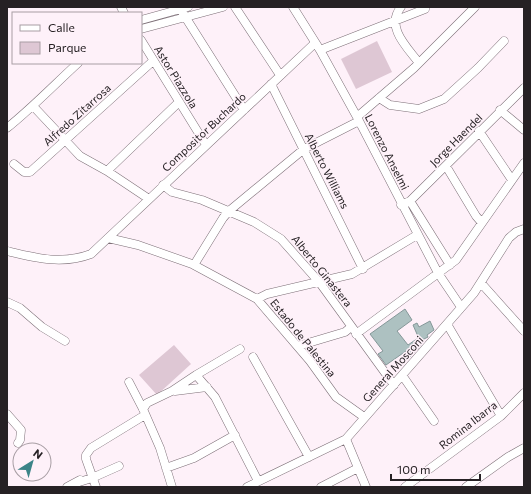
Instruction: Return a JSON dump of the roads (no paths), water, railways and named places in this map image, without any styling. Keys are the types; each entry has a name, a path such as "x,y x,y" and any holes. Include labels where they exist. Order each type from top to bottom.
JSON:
{"street":[{"path":"142,20 183,10 223,7"},
{"path":"235,7 280,75"},
{"name":"Lorenzo Anselmi","path":"293,7 318,46 358,119 438,273 461,307"},
{"path":"401,7 394,21 397,32 419,63"},
{"path":"194,265 223,218 229,211 304,150 358,119 379,98 419,63 475,7"},
{"path":"318,46 394,21 425,9"},
{"path":"142,29 183,10"},
{"path":"183,10 244,110"},
{"path":"379,98 390,105 419,109 444,99 478,68 504,41"},
{"name":"Astor Piazzola","path":"142,42 206,145"},
{"name":"Compositor Buchardo","path":"7,251 44,259 70,260 91,254 280,75 318,46"},
{"name":"Alfredo Zitarrosa","path":"14,164 24,172 30,172 153,61"},
{"path":"7,128 33,106 77,64"},
{"name":"Alberto Williams","path":"271,84 363,268"},
{"name":"Jorge Haendel","path":"402,205 410,201 500,110 524,88"},
{"path":"107,171 179,102"},
{"path":"33,106 64,141 80,156 107,171 149,199"},
{"path":"500,110 524,130"},
{"path":"479,131 512,180"},
{"path":"298,346 354,330 450,265 462,254 524,163"},
{"path":"446,166 476,216 482,223"},
{"name":"Alberto Ginastera","path":"163,185 172,192 202,200 254,222 282,238 320,283 394,385"},
{"path":"410,201 450,265"},
{"name":"General Mosconi","path":"247,487 346,439 481,283 509,238 516,232 524,230"},
{"path":"257,299 267,294 320,283 352,274 417,235"},
{"name":"Estado de Palestina","path":"108,238 138,245 194,265 257,299 298,346 336,397 364,417"},
{"path":"481,283 523,327"},
{"path":"7,302 20,308 42,328 64,341"},
{"path":"447,324 501,416"},
{"path":"96,487 85,457 91,448 144,412 146,403 172,391 196,375 240,350"},
{"path":"253,357 309,457"},
{"path":"196,375 215,397 258,481"},
{"path":"402,375 434,421"},
{"path":"129,382 160,448 172,487"},
{"path":"172,391 207,387"},
{"name":"Romina Ibarra","path":"405,487 501,416 524,393"},
{"path":"7,414 20,430 19,442"},
{"path":"166,468 194,458 235,435"},
{"path":"346,439 366,487"},
{"path":"466,487 508,456 524,448"},
{"path":"67,487 119,466"},
{"path":"321,487 358,468"},
{"path":"76,483 89,469"}]}
